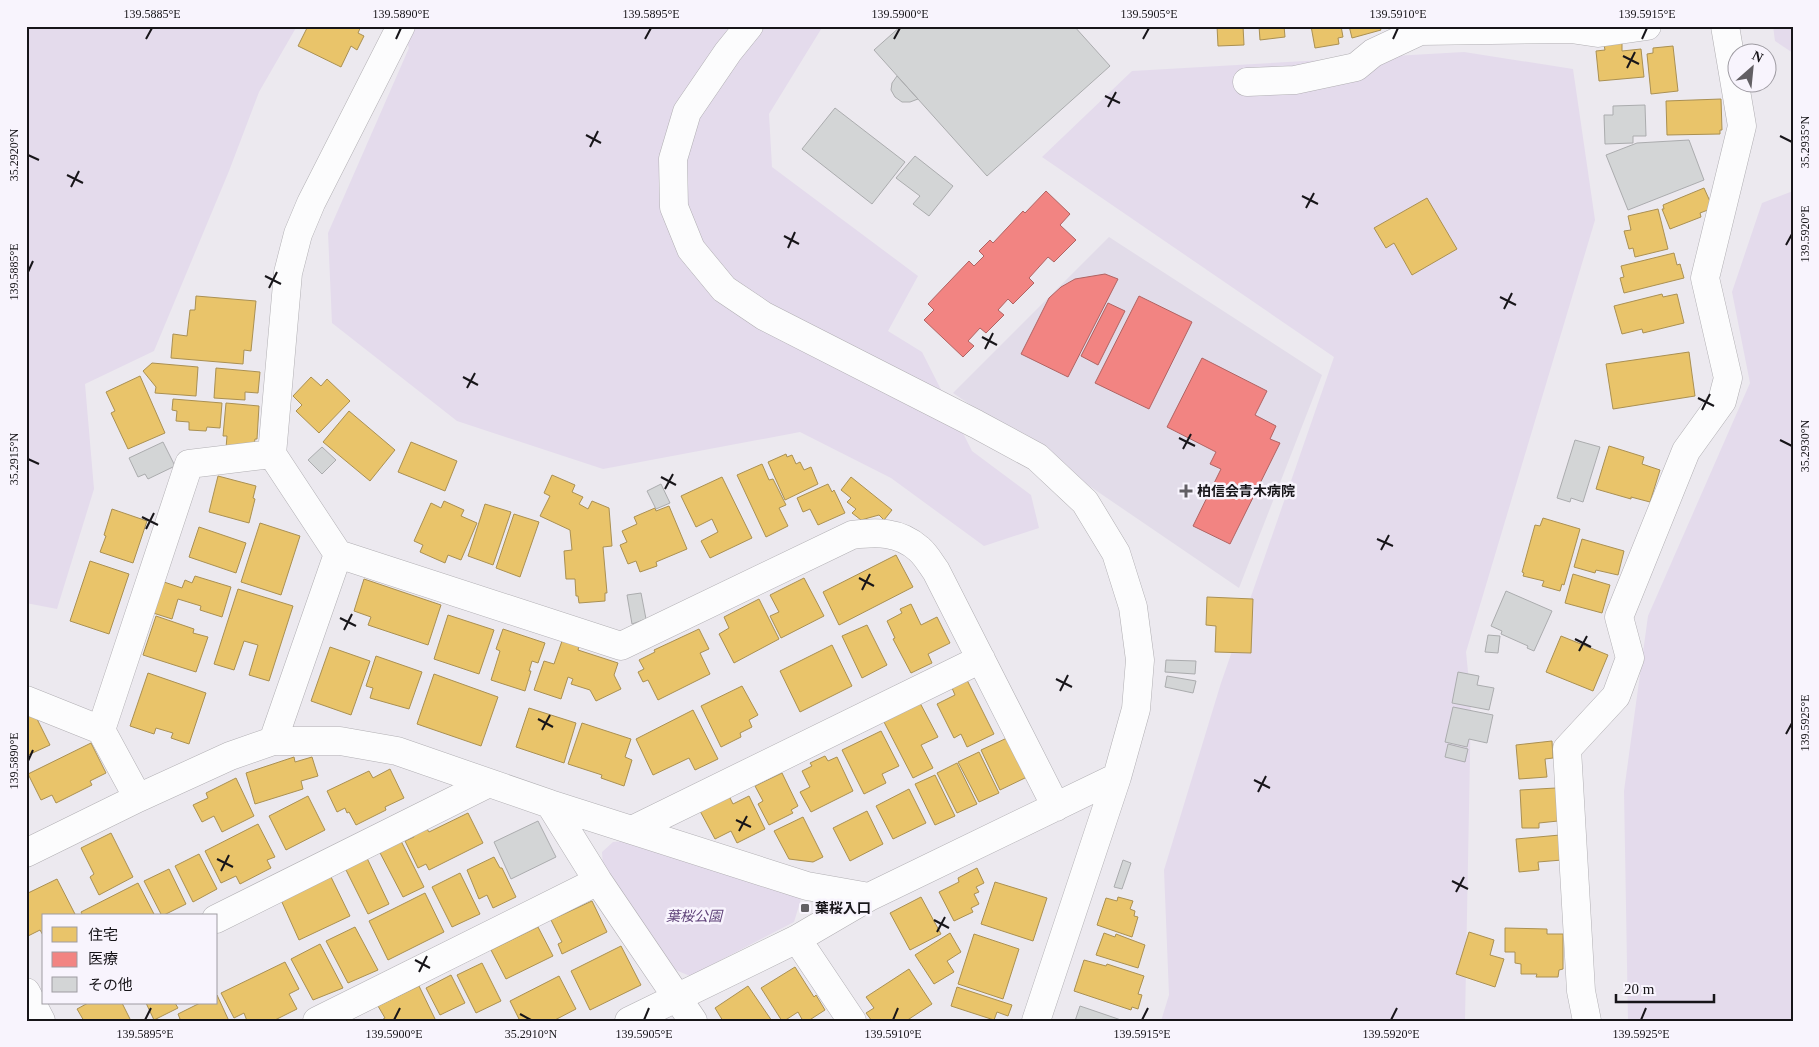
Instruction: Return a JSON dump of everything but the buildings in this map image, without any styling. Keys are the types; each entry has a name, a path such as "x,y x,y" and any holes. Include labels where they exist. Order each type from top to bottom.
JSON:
{"street":[{"path":"401,26 311,203 298,234 288,274 272,454 338,554 621,646 852,535 876,532 900,537 919,549 936,571 1056,807"},
{"path":"749,26 728,52 688,112 673,159 674,207 691,249 724,288 764,316 1037,457 1084,502 1116,553 1133,607 1140,660 1136,709 1117,777 1036,1021"},
{"path":"1247,82 1295,80 1356,67 1373,53 1420,31 1571,29 1598,33 1647,26"},
{"path":"1587,1021 1581,991 1567,749 1616,696 1630,658 1619,617 1686,451 1722,401 1728,378 1705,278 1742,126 1725,26"},
{"path":"101,730 189,464 272,454"},
{"path":"273,741 338,554"},
{"path":"632,830 981,659"},
{"path":"26,700 101,730 138,798"},
{"path":"26,853 138,798 230,756 273,741 340,741 398,751 550,804 807,886 868,897"},
{"path":"629,1021 797,939 868,897 1117,777"},
{"path":"218,918 490,783"},
{"path":"550,804 598,881 693,1021"},
{"path":"317,1021 598,881"},
{"path":"797,939 852,1021"}],"shaded area":[{"name":"柏信会青木病院","path":"1109,237 1322,375 1239,588 953,393"}],"green space":[{"path":"26,26 297,26 259,92 229,171 154,351 85,384 94,489 57,609 26,603"},
{"path":"400,26 823,26 769,114 772,167 918,276 888,331 922,352 972,451 1031,495 1039,528 984,546 891,478 800,432 603,469 457,421 332,323 328,233 409,48"},
{"path":"1773,26 1793,26 1793,53 1775,41"},
{"path":"1464,52 1573,69 1595,220 1466,652 1471,702 1465,1021 1161,1021 1169,995 1164,870 1221,683 1334,357 1042,157 1132,71"},
{"path":"1793,191 1793,1021 1628,1021 1624,791 1648,616 1750,383 1732,292 1762,203"},
{"name":"葉桜公園","path":"625,841 802,896 794,922 690,976 666,966 603,867 602,852 613,842"}],"place":[{"name":"柏信会青木病院","path":"1186,491"},
{"name":"葉桜入口","path":"805,908"}]}
